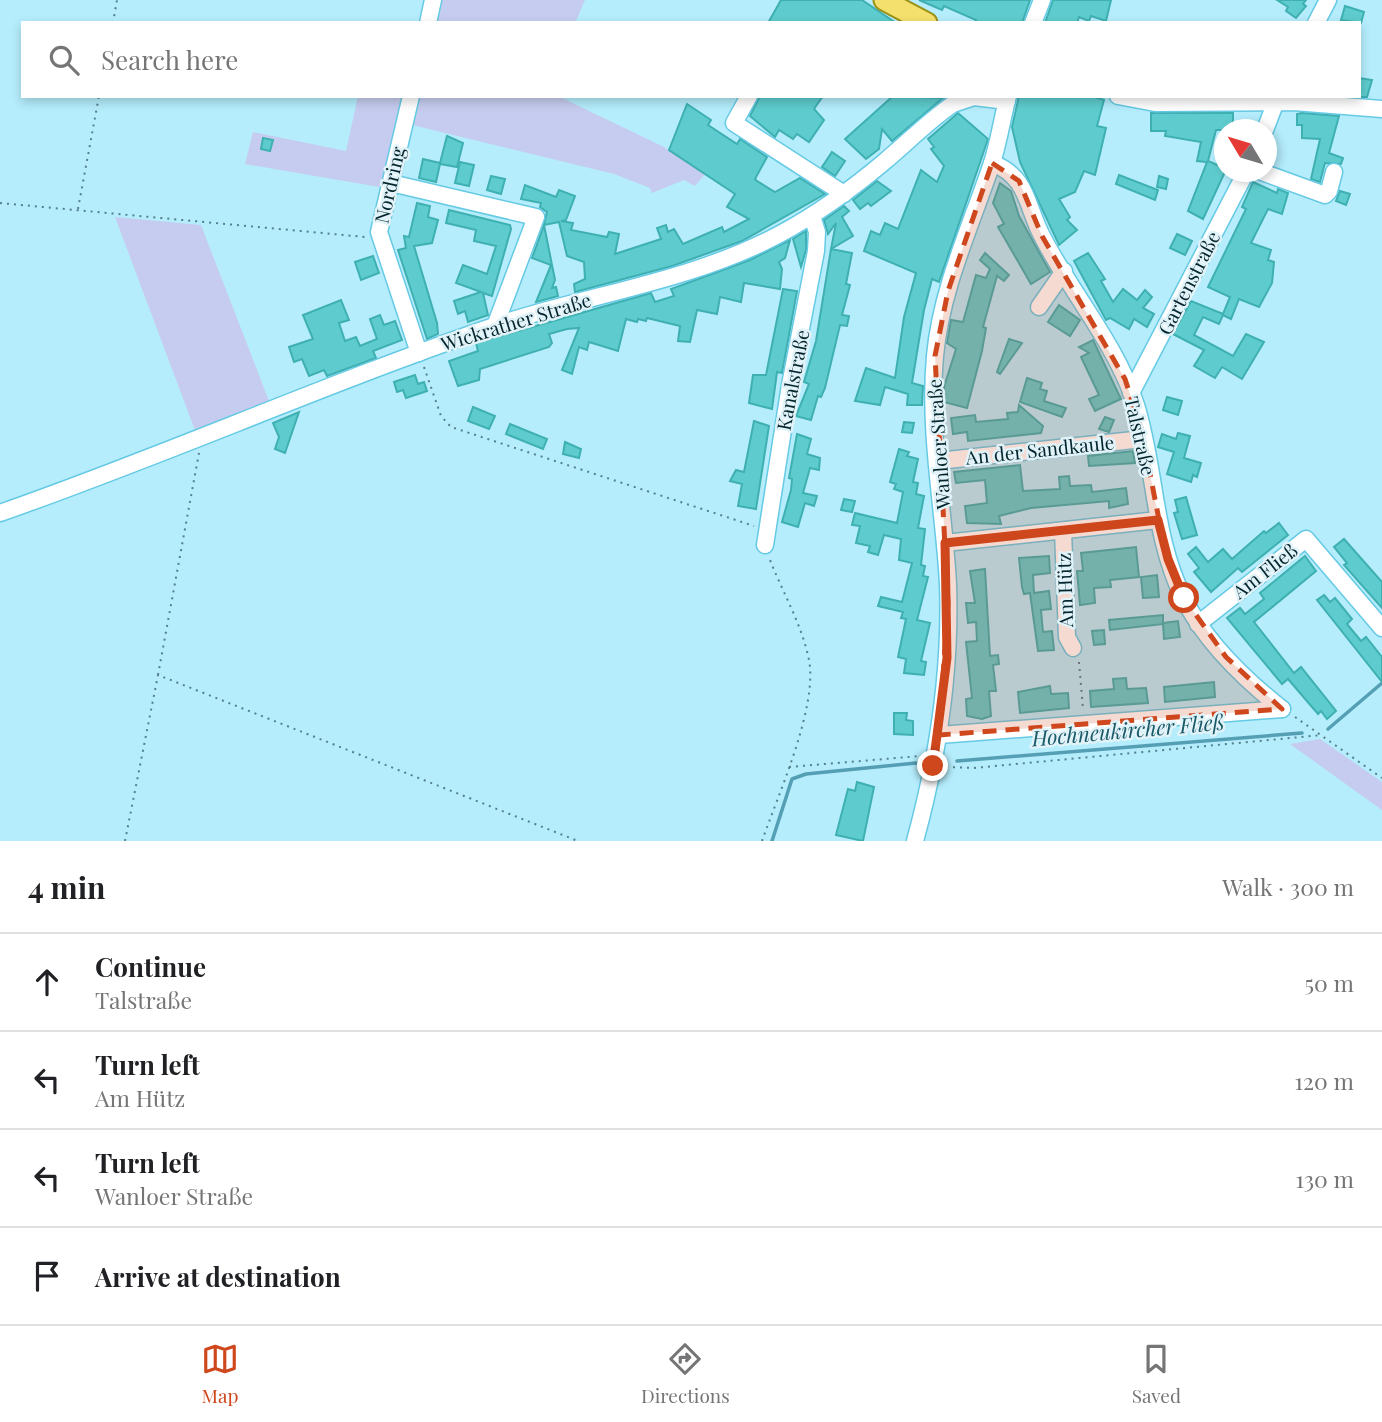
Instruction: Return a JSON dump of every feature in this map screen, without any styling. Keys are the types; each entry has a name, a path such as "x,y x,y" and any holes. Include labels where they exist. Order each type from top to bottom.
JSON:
{"main road":[{"path":"884,0 923,21"}],"street":[{"path":"428,21 433,0"},
{"path":"1034,21 1042,0"},
{"path":"1317,21 1328,0"},
{"name":"Nordring","path":"411,98 380,225 380,239 419,353"},
{"path":"748,98 734,123 844,194"},
{"name":"Wickrather Straße","path":"0,513 495,326 716,263 812,216 844,194 953,104 971,98"},
{"path":"1129,98 1155,103 1278,99 1382,109"},
{"name":"Wanloer Straße","path":"915,841 940,761 939,735 947,658 945,543 933,387 938,332 953,274 992,163 1007,99"},
{"path":"1270,119 1278,99"},
{"name":"Talstraße","path":"992,163 1009,170 1018,179 1042,236 1131,393 1172,573 1198,624 1231,662 1282,709"},
{"path":"1277,177 1325,195 1329,192 1334,172"},
{"name":"Gartenstraße","path":"1131,393 1241,182"},
{"path":"391,183 536,217 495,326"},
{"name":"Kanalstraße","path":"765,537 816,251 817,232 812,216"},
{"path":"1039,307 1064,271"},
{"name":"An der Sandkaule","path":"938,461 1143,439"},
{"name":"Am Hütz","path":"945,543 1158,520"},
{"name":"Am Hütz","path":"1062,531 1067,636 1073,648"},
{"name":"Am Fließ","path":"1198,624 1306,539 1382,628"},
{"path":"939,735 1282,709"}],"path":[{"path":"113,21 117,0"},
{"path":"78,210 99,98"},
{"path":"0,202 380,239"},
{"path":"419,353 441,416 450,427 765,537 810,663 808,704 762,841"},
{"path":"125,841 201,438"},
{"path":"1073,648 1079,662 1084,723"},
{"path":"158,675 578,841"},
{"path":"1282,709 1382,778"},
{"path":"788,767 940,761 974,768 1167,752 1322,735"}],"highlighted area":[{"path":"992,163 1019,181 1042,236 1125,379 1141,428 1164,545 1184,598 1226,657 1282,709 939,735 948,604 935,356 948,291"}],"shaded area":[{"path":"438,0 585,0 576,21 433,21"},
{"path":"358,98 405,98 385,188 245,164 253,132 346,151"},
{"path":"414,98 562,98 664,147 705,174 695,186 684,180 652,193 650,188 614,174 408,124"},
{"path":"115,217 201,225 269,401 196,433"},
{"path":"1320,739 1382,782 1382,810 1290,744"}],"building":[{"path":"781,0 862,0 893,21 769,21"},
{"path":"919,0 1030,0 1023,21 976,21 944,6 942,10"},
{"path":"1053,0 1111,0 1106,21 1091,16 1089,21 1079,17 1078,21 1046,21"},
{"path":"1277,0 1306,0 1303,4 1306,6 1296,18 1286,11 1288,7"},
{"path":"1345,6 1364,12 1361,23 1341,20"},
{"path":"1361,78 1372,80 1367,97 1361,97"},
{"path":"759,98 822,98 814,109 824,120 809,142 797,134 793,139 779,130 775,137 750,116"},
{"path":"891,98 943,98 892,141 882,129 879,149 866,159 845,139"},
{"path":"1019,98 1104,100 1097,126 1106,128 1095,175 1084,171 1075,192 1059,199 1070,217 1067,220 1077,230 1059,245 1020,162 1012,127"},
{"path":"687,104 711,120 708,125 737,144 740,139 767,157 755,179 757,181 775,192 800,178 825,194 742,241 672,266 575,292 574,284 585,279 584,262 567,256 559,222 544,225 547,212 540,207 541,203 521,199 525,185 556,197 559,190 575,196 566,220 561,221 573,223 571,230 607,237 609,232 619,234 615,254 661,239 657,228 666,225 668,232 674,229 683,244 722,227 724,232 749,219 727,207 735,194 669,150"},
{"path":"958,113 988,139 939,282 932,279 924,310 912,383 923,386 922,405 907,405 908,394 885,387 880,405 855,401 866,368 895,378 904,317 916,273 864,251 871,231 880,235 885,223 898,229 921,170 937,182 944,166 931,149 934,147 928,139"},
{"path":"1151,113 1233,113 1233,119 1214,119 1214,138 1208,161 1214,164 1214,182 1220,182 1203,219 1188,211 1207,162 1197,161 1201,142 1165,136 1166,131 1151,131"},
{"path":"1297,114 1339,116 1329,153 1343,158 1341,164 1325,163 1320,182 1311,179 1320,139 1302,138 1302,125 1297,125"},
{"path":"447,136 463,143 457,167 440,164 436,182 419,178 423,159 440,163"},
{"path":"263,138 273,140 270,151 261,149"},
{"path":"832,152 845,161 835,176 822,167"},
{"path":"460,162 474,165 469,186 455,183"},
{"path":"1119,175 1158,190 1155,200 1116,184"},
{"path":"491,176 505,179 501,194 487,190"},
{"path":"1159,176 1168,179 1166,189 1157,187"},
{"path":"877,181 891,191 871,206 868,203 860,209 853,200"},
{"path":"1253,182 1277,193 1278,189 1288,193 1282,214 1268,209 1251,243 1271,250 1268,260 1274,262 1272,283 1259,307 1239,299 1231,319 1223,315 1219,324 1203,317 1194,335 1233,356 1246,334 1264,342 1242,379 1222,367 1215,378 1194,366 1204,350 1173,334 1191,301 1223,314 1230,297 1208,287 1246,209 1242,207"},
{"path":"1000,183 1011,191 1019,216 1050,272 1031,284 998,227 1004,224 993,203"},
{"path":"1340,191 1350,194 1346,205 1336,201"},
{"path":"417,203 430,206 428,217 438,220 432,243 414,246 437,323 438,334 427,339 398,250 406,248 404,236 409,237"},
{"path":"844,206 849,211 842,217 853,236 831,249 836,223 828,234 824,220"},
{"path":"449,210 510,225 511,229 492,296 483,293 488,315 468,322 465,311 458,314 454,301 481,292 456,283 463,265 487,274 496,246 474,241 476,230 446,223"},
{"path":"544,225 555,280 552,288 556,287 558,296 536,302 551,265 532,258"},
{"path":"806,231 806,250 801,267 793,239"},
{"path":"1177,234 1192,241 1185,255 1170,248"},
{"path":"790,240 785,258 779,262 782,269 780,289 744,283 741,302 720,297 717,314 697,310 690,342 678,341 680,326 647,318 646,321 638,319 637,322 626,319 618,351 589,342 587,350 579,347 572,374 562,370 579,328 567,329 549,334 552,343 549,347 480,369 479,380 458,386 449,361 478,351 476,343 651,293 655,302 674,296 671,289 750,260"},
{"path":"831,249 852,253 846,284 850,285 842,315 849,316 847,326 840,325 825,388 821,397 818,396 811,420 796,416 809,384 804,382 816,341"},
{"path":"985,253 1009,275 1004,281 997,276 983,327 986,328 982,351 967,408 944,402 944,387 956,349 947,343 951,320 963,322 976,275 986,278 990,269 980,260"},
{"path":"1088,253 1105,279 1101,281 1113,302 1123,289 1137,300 1145,290 1152,297 1143,308 1154,314 1147,327 1134,319 1129,329 1110,318 1106,320 1074,261"},
{"path":"373,256 379,273 361,280 355,262"},
{"path":"783,289 797,291 782,373 777,372 772,409 749,403 753,375 766,375"},
{"path":"341,300 349,320 339,323 345,341 356,337 360,346 377,339 370,319 380,315 384,325 395,321 402,340 373,351 376,358 327,376 324,370 309,376 302,359 294,362 289,347 313,339 303,315"},
{"path":"1059,305 1080,320 1070,336 1048,322"},
{"path":"1009,339 1022,343 1000,374 997,372"},
{"path":"1093,340 1121,399 1095,411 1089,399 1099,395 1081,357 1089,353 1079,347"},
{"path":"415,375 418,384 424,382 427,391 406,398 403,390 397,392 394,382"},
{"path":"1027,378 1042,383 1040,389 1047,391 1044,401 1066,408 1062,417 1020,402"},
{"path":"1167,397 1182,401 1178,415 1163,410"},
{"path":"1019,405 1043,426 1041,433 968,441 967,432 953,434 951,418 975,415 976,422 1008,419 1007,413 1018,412"},
{"path":"473,407 495,416 489,429 468,421"},
{"path":"299,412 285,453 275,449 279,437 273,423"},
{"path":"1105,417 1114,420 1109,432 1099,429"},
{"path":"754,421 769,426 756,509 738,506 742,484 730,481 736,470 744,472"},
{"path":"904,422 914,423 912,433 902,432"},
{"path":"510,424 547,439 543,449 506,434"},
{"path":"1178,433 1190,436 1184,458 1201,463 1197,477 1193,475 1191,482 1167,474 1174,452 1158,447 1162,434 1176,439"},
{"path":"797,434 811,439 807,454 820,458 819,470 810,468 803,493 817,496 814,506 805,503 798,527 782,522 791,490 792,479 789,478"},
{"path":"565,442 581,449 579,458 563,454"},
{"path":"899,449 909,452 907,456 918,459 913,482 918,483 916,494 924,496 918,528 925,529 921,565 925,566 923,576 928,577 917,620 930,623 921,661 926,662 924,675 904,673 906,659 898,657 906,619 901,618 903,612 878,606 881,597 902,602 912,563 899,560 901,539 884,535 878,555 868,552 870,546 856,543 860,526 852,525 855,513 897,523 903,492 894,489 896,484 890,482"},
{"path":"1133,451 1135,463 1089,466 1088,456"},
{"path":"1020,465 1023,491 1060,489 1059,477 1069,476 1070,486 1091,485 1092,492 1126,488 1128,504 1109,508 1109,501 1031,508 999,516 1001,524 967,523 965,506 987,503 985,480 956,483 954,472"},
{"path":"1186,497 1197,535 1182,539 1174,513 1178,512 1175,500"},
{"path":"844,499 855,501 852,512 841,510"},
{"path":"1279,523 1288,535 1242,572 1238,568 1211,592 1194,572 1199,568 1188,554 1196,547 1208,562 1223,549 1232,559 1264,531 1266,533"},
{"path":"1344,539 1382,582 1382,608 1344,565 1347,563 1334,547"},
{"path":"1136,547 1139,577 1110,580 1111,587 1094,588 1095,603 1080,605 1077,571 1083,571 1081,553"},
{"path":"1049,556 1050,573 1033,575 1034,593 1049,591 1051,609 1041,610 1043,632 1052,631 1054,650 1038,651 1030,593 1024,594 1019,558"},
{"path":"1305,556 1316,571 1254,622 1294,673 1301,667 1336,711 1327,719 1321,711 1318,714 1288,679 1282,684 1227,618 1240,608 1245,614 1264,599 1260,593"},
{"path":"985,569 990,656 998,655 999,664 993,665 996,691 989,691 991,716 982,719 967,716 966,699 972,698 966,642 977,641 976,622 968,623 966,603 975,603 970,571"},
{"path":"1157,575 1159,597 1143,598 1141,577"},
{"path":"1324,595 1330,602 1335,598 1352,619 1347,624 1361,641 1366,637 1382,657 1382,682 1317,600"},
{"path":"1163,615 1163,623 1178,621 1180,637 1164,639 1163,624 1110,630 1109,620"},
{"path":"1104,630 1105,644 1094,645 1092,631"},
{"path":"1126,678 1127,689 1146,688 1148,703 1091,707 1090,691 1114,689 1113,679"},
{"path":"1214,682 1215,697 1165,702 1164,687"},
{"path":"1050,686 1051,694 1068,693 1069,708 1020,713 1018,692"},
{"path":"894,713 907,713 906,720 913,721 913,735 894,734"},
{"path":"857,782 874,787 863,841 836,835 848,789 855,791"}],"waterway":[{"name":"Hochneukircher Fließ","path":"1328,729 1382,683"},
{"name":"Hochneukircher Fließ","path":"957,761 1302,733"},
{"name":"Hochneukircher Fließ","path":"772,841 792,779 806,774 916,763"}],"route":[{"path":"933,766 942,719 947,658 945,543 1158,520 1172,573 1184,598"}]}
